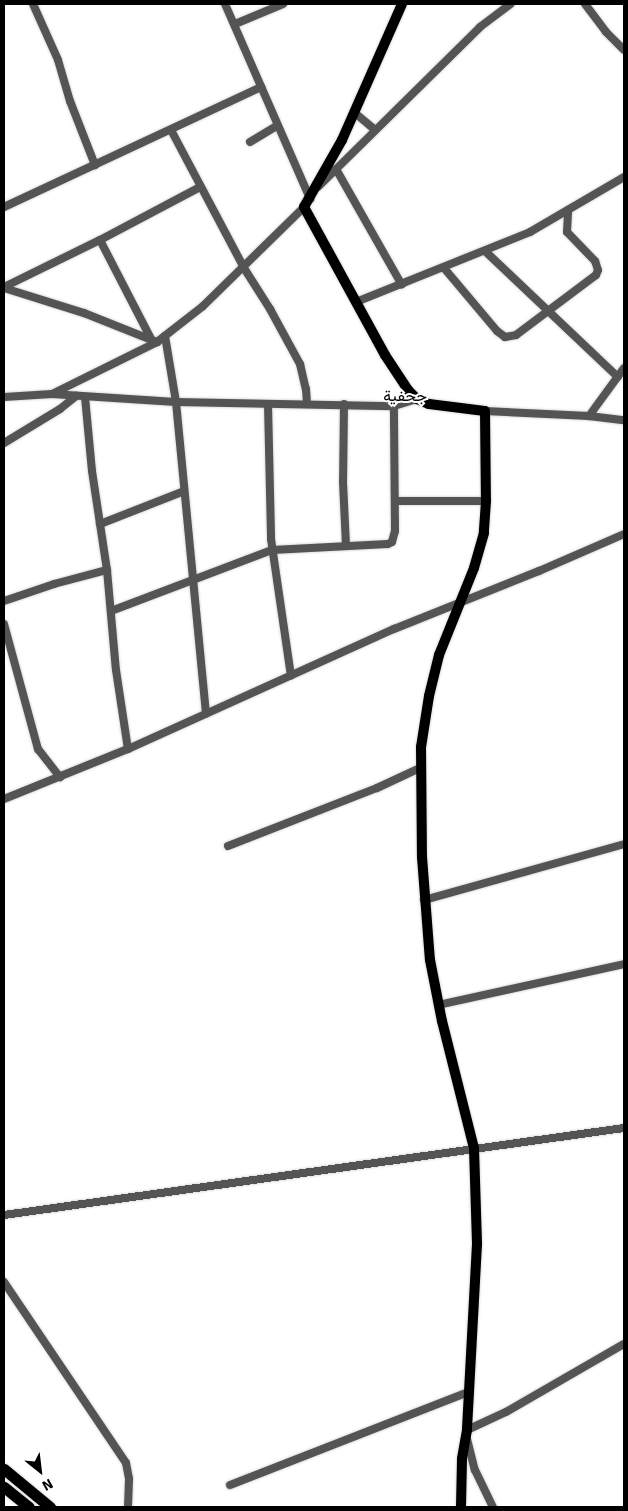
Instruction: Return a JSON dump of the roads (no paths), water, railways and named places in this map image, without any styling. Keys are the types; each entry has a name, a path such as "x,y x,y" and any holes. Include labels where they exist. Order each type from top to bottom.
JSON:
{"highway":[{"path":"4,1469 50,1507"},
{"path":"4,1487 29,1507"}],"main road":[{"path":"402,4 355,113 307,203 356,302 401,381 417,399 446,408 485,411 486,501 482,547 438,655 432,676 424,724 420,768 424,900 430,960 438,1005 474,1148 477,1244 469,1392 462,1458 461,1507"}],"street":[{"path":"33,4 60,64 70,101 95,165"},
{"path":"52,394 165,336 203,306 244,268 307,203 262,87 226,4"},
{"path":"235,24 283,4"},
{"path":"316,188 374,129 492,16 510,4"},
{"path":"585,4 606,32 624,50"},
{"path":"4,207 262,87"},
{"path":"355,113 374,129"},
{"path":"250,142 277,126"},
{"path":"171,130 244,268 300,364 306,389 307,404"},
{"path":"336,169 402,285"},
{"path":"356,302 444,268 547,223 624,176"},
{"path":"4,287 100,240 200,187"},
{"path":"444,268 477,310 502,335 510,337 516,335 596,275 598,270 595,261 568,232 568,210"},
{"path":"100,240 154,340"},
{"path":"485,251 618,377"},
{"path":"4,287 84,313 154,340"},
{"path":"165,336 176,402 206,714"},
{"path":"589,416 624,368"},
{"path":"4,397 52,394 176,402 394,406 417,399"},
{"path":"4,443 81,397"},
{"path":"81,397 107,570 116,670 128,749"},
{"path":"268,404 272,550 291,676"},
{"path":"344,404 346,546"},
{"path":"111,611 272,550 388,544 392,542 395,531 394,406"},
{"path":"485,411 589,416 624,420"},
{"path":"100,524 184,490"},
{"path":"395,502 486,501"},
{"path":"4,799 128,749 462,600 539,571 624,534"},
{"path":"4,600 107,570"},
{"path":"4,624 38,749 60,777"},
{"path":"228,846 377,788 420,768"},
{"path":"424,900 624,844"},
{"path":"438,1005 624,964"},
{"path":"4,1215 624,1128"},
{"path":"4,1282 126,1463 129,1479 128,1507"},
{"path":"493,1507 475,1470 466,1432 537,1395 624,1344"},
{"path":"230,1485 469,1392"}],"district":[{"name":"جحفية","path":"405,396"}]}
